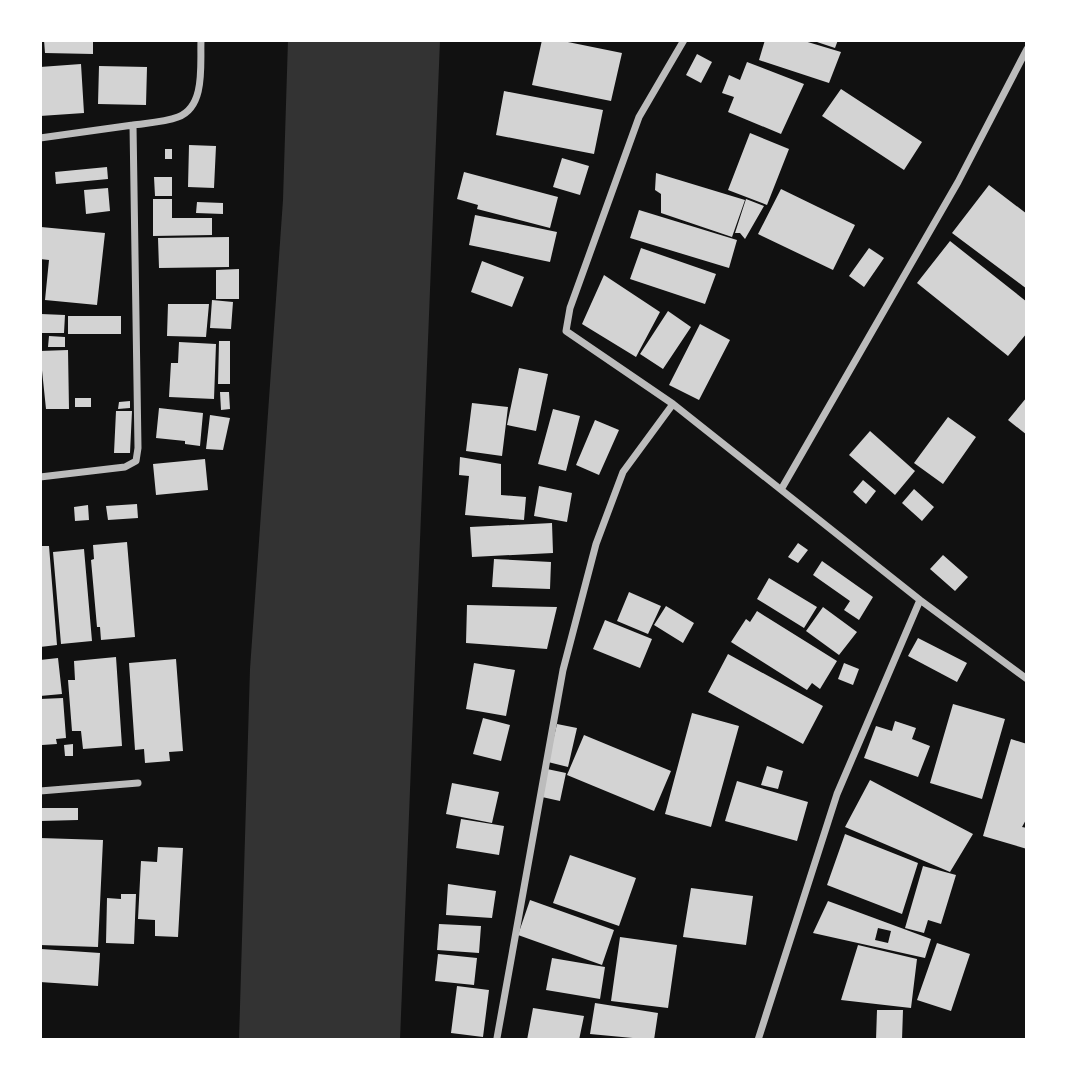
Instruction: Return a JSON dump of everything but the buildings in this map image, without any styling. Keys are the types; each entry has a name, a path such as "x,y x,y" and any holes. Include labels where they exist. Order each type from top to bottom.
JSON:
{"street":[{"path":"40,138 180,117 191,107 199,91 201,40"},
{"path":"684,40 639,117 570,308 566,331 673,404 920,600 1027,679"},
{"path":"782,488 958,182 1027,50"},
{"path":"40,477 125,467 136,461 133,125"},
{"path":"497,1038 563,670 596,544 624,472 673,404"},
{"path":"758,1040 837,794 920,600"},
{"path":"40,791 138,783"}],"shaded area":[{"path":"288,40 440,40 400,1040 239,1040 250,669 283,200"}]}
